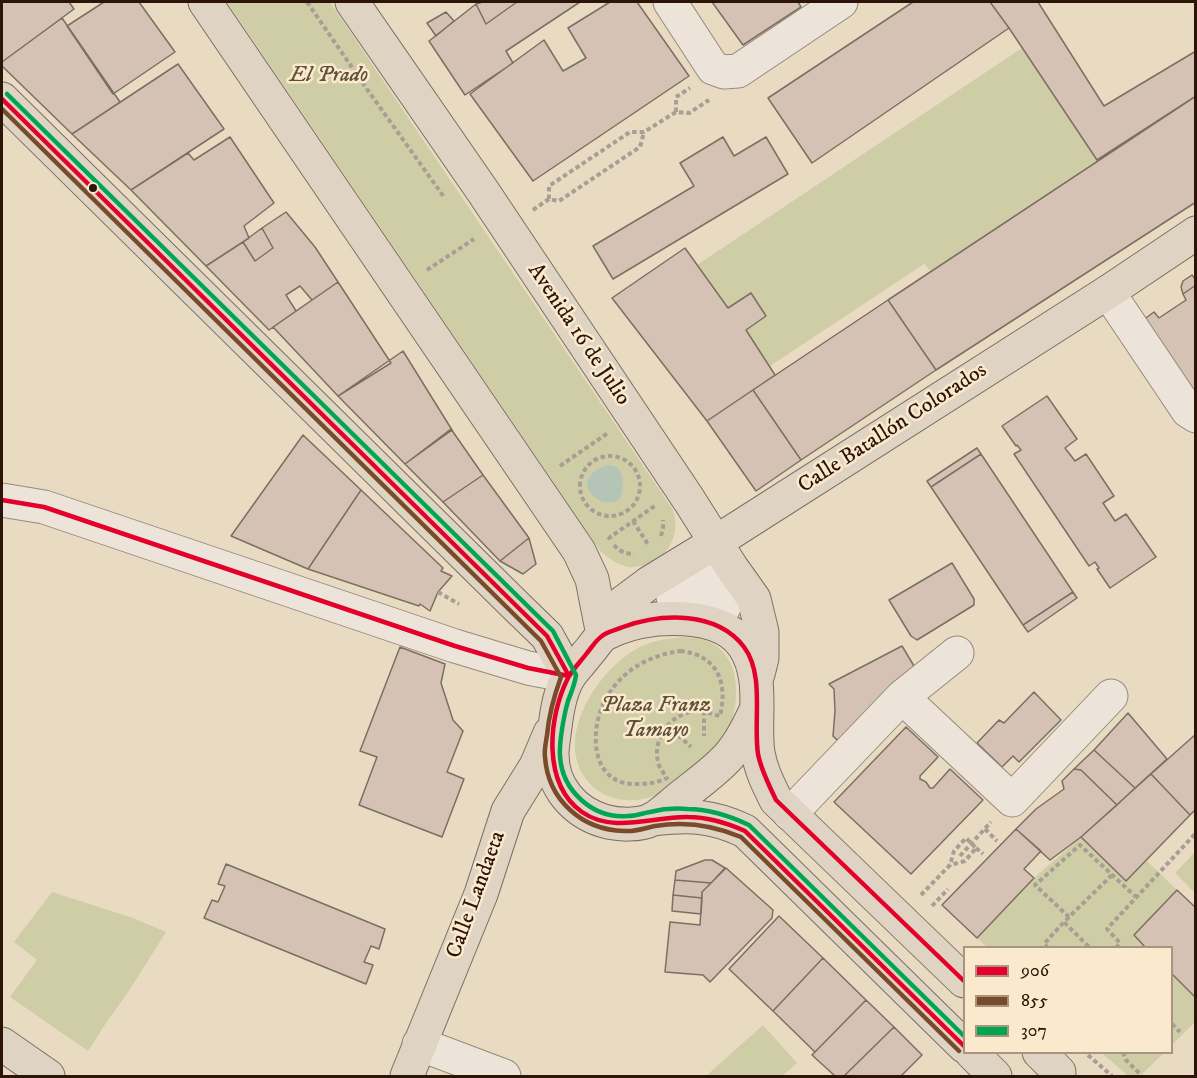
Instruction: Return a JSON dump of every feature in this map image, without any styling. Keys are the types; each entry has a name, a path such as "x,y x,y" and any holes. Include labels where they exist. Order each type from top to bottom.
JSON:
{"main road":[{"path":"205,2 579,551 592,579 603,635"},
{"name":"Avenida 16 de Julio","path":"352,2 484,193 754,599 762,632 762,658 757,695"},
{"path":"2,99 547,636 569,676"},
{"name":"Calle Batallón Colorados","path":"603,635 617,607 649,583 716,543 1108,292 1196,233"},
{"path":"963,980 776,800 764,776 758,752 757,695 751,658 743,644 731,632 714,624 694,619 673,618 647,620 603,635 569,676 556,717 552,756 555,774 573,805 583,813 610,823 626,824 652,819 703,817 727,822 745,831 963,1045"},
{"path":"652,819 728,758 747,730 757,695"},
{"name":"Calle Landaeta","path":"407,1077 481,894 508,811 536,766 556,717"},
{"path":"2,1044 48,1077"},
{"path":"972,1054 995,1077"}],"street":[{"path":"670,2 713,68 724,72 738,71 841,2"},
{"path":"1108,292 1193,423"},
{"path":"2,500 44,507 455,646 528,668 569,676"},
{"path":"790,814 902,697 957,654"},
{"path":"902,697 1012,800 1111,696"},
{"path":"419,1044 504,1077"}],"path":[{"path":"307,2 448,202"},
{"path":"676,112 676,97 690,88"},
{"path":"549,199 549,186 630,132 645,132 676,112 689,113 700,106"},
{"path":"532,211 549,199 559,201 640,147 645,132"},
{"path":"426,270 474,239"},
{"path":"560,466 608,433"},
{"path":"602,456 622,457 630,462 640,479 638,498 633,506 625,513 616,516 596,513 588,507 579,488 580,477 585,468 593,460 602,456"},
{"path":"605,545 609,538 659,503"},
{"path":"660,542 663,528 662,512"},
{"path":"633,521 650,548 644,551"},
{"path":"609,538 617,549 638,555"},
{"path":"438,592 459,604"},
{"path":"693,652 706,658 720,679 723,695 720,717 704,711 690,712 667,725 659,737 656,750 658,764 667,778 645,784 628,784 615,780 606,773 597,752 597,724 608,695 617,683 639,664 666,653 693,652"},
{"path":"667,725 696,752"},
{"path":"985,829 997,841"},
{"path":"1118,946 1120,943 1107,929 1196,833"},
{"path":"921,895 950,865 954,851 966,838 983,854"},
{"path":"1069,917 1035,885 1080,845 1136,897"},
{"path":"960,856 969,846"},
{"path":"950,865 965,861 976,848"},
{"path":"1046,946 1044,944 1064,922 1112,875"},
{"path":"932,906 948,889"},
{"path":"1064,922 1088,946"},
{"path":"1173,1025 1180,1032"},
{"path":"1086,1054 1112,1077"},
{"path":"1124,1054 1126,1060 1141,1075"}],"green space":[{"name":"El Prado","path":"227,2 330,2 673,510 675,529 673,538 670,546 657,560 649,564 629,567 601,552"},
{"path":"1022,48 1097,160 930,271 924,263 770,366 746,330 766,316 751,293 728,308 697,265"},
{"name":"Plaza Franz Tamayo","path":"685,637 712,643 724,653 730,663 736,686 736,699 726,735 713,755 665,792 643,799 629,800 603,794 586,779 578,762 575,745 577,726 584,708 606,675 619,661 633,651 658,641"},
{"path":"1081,837 1126,881 1147,861 1177,890 1147,946 986,946 977,938 1034,878"},
{"path":"1195,852 1195,893 1175,873"},
{"path":"52,892 133,918 166,932 88,1051 10,997 37,960 14,942"},
{"path":"1173,975 1195,998 1196,1021 1173,1044"},
{"path":"763,1025 797,1063 782,1076 706,1076"},
{"path":"1103,1054 1163,1054 1140,1076 1128,1076"}],"shaded area":[{"path":"608,465 614,466 621,473 622,489 620,499 603,502 590,493 587,486 589,478 595,471"}],"building":[{"path":"2,2 69,2 74,9 2,62"},
{"path":"104,2 139,2 175,52 113,94 67,26"},
{"path":"517,2 486,24 476,4"},
{"path":"517,2 580,2 506,51 513,63 465,95 429,41 476,4 486,24"},
{"path":"610,2 637,2 689,76 533,181 470,94 544,40 563,71 586,58 568,28"},
{"path":"712,2 798,2 801,7 743,45"},
{"path":"913,2 990,2 1009,28 812,163 768,98"},
{"path":"990,2 1196,2 1196,96 1097,160"},
{"path":"1038,2 1196,2 1196,51 1104,106"},
{"path":"446,12 454,21 436,36 427,23"},
{"path":"62,18 120,102 72,134 2,66 2,62"},
{"path":"178,64 224,129 131,190 72,134"},
{"path":"1196,96 1196,202 936,370 888,300"},
{"path":"230,137 274,203 244,226 249,238 206,266 131,190 188,153 194,160"},
{"path":"723,137 734,156 766,137 788,174 613,279 593,246 694,186 680,163"},
{"path":"286,212 315,247 338,282 269,330 206,266 243,242 255,261 273,248 262,228"},
{"path":"262,228 273,248 255,261 243,242"},
{"path":"685,248 728,308 751,293 766,316 746,330 775,375 707,421 612,298"},
{"path":"1192,275 1196,280 1196,285 1183,294 1181,287 1183,281"},
{"path":"338,282 391,363 338,396 273,327"},
{"path":"1196,285 1196,389 1188,394 1139,323 1154,312 1159,318 1186,300 1183,294"},
{"path":"300,286 312,300 296,311 286,295"},
{"path":"888,300 936,370 801,460 753,390"},
{"path":"403,351 452,430 405,464 338,396"},
{"path":"753,390 801,460 756,491 707,421"},
{"path":"1047,396 1077,439 1065,448 1075,461 1086,454 1114,496 1103,503 1115,521 1126,514 1156,557 1110,588 1095,562 1089,566 1014,454 1021,450 1002,426"},
{"path":"451,429 483,475 443,502 405,464"},
{"path":"303,435 361,490 308,569 231,536"},
{"path":"977,448 981,454 931,487 927,481"},
{"path":"981,454 1073,592 1023,625 931,487"},
{"path":"483,475 529,538 500,561 443,502"},
{"path":"361,490 443,568 441,571 452,576 438,592 430,611 420,604 419,606 308,569"},
{"path":"529,538 536,564 523,574 500,561"},
{"path":"952,563 974,599 974,605 917,640 911,636 889,600"},
{"path":"1073,592 1077,598 1028,632 1023,625"},
{"path":"902,646 914,666 841,741 836,739 833,736 834,689 829,684"},
{"path":"400,647 445,664 441,683 453,720 463,731 447,772 464,779 442,837 359,805 377,757 360,751"},
{"path":"1034,692 1061,720 1019,762 1013,756 1002,767 977,743 999,720 1004,723"},
{"path":"1128,713 1167,759 1135,788 1094,750"},
{"path":"906,727 938,757 920,776 920,779 933,788 950,769 983,800 911,874 834,802"},
{"path":"1196,734 1196,809 1190,815 1151,774"},
{"path":"1094,750 1135,788 1117,805 1081,770 1074,769"},
{"path":"1074,769 1081,770 1117,805 1081,837 1050,860 1016,829 1036,809 1064,789 1062,781"},
{"path":"1151,774 1190,815 1126,881 1081,837"},
{"path":"1016,829 1041,851 1024,869 1034,878 977,938 942,905"},
{"path":"705,860 712,860 725,868 711,883 675,880 676,871"},
{"path":"226,864 385,929 379,949 371,946 364,962 373,965 366,984 204,918 212,900 218,902 225,886 218,884"},
{"path":"726,868 773,910 772,918 710,982 703,975 665,972 670,922 700,925 702,892"},
{"path":"675,880 711,883 702,892 702,898 673,895"},
{"path":"1177,890 1196,908 1196,998 1173,975 1173,946 1144,946 1134,935"},
{"path":"673,895 702,898 701,914 672,911"},
{"path":"779,916 823,958 773,1011 729,969"},
{"path":"823,958 866,1000 815,1052 773,1011"},
{"path":"866,1000 894,1027 844,1076 835,1076 812,1055"},
{"path":"894,1027 922,1055 901,1076 844,1076"}],"transit line":[{"name":"307","path":"7,94 553,631 576,675 563,721 560,756 567,781 582,800 592,808 615,816 634,816 668,809 695,809 719,814 749,825 963,1035"},
{"name":"906","path":"2,99 547,636 569,676"},
{"name":"855","path":"2,109 541,641 561,677 552,705 545,757 553,787 570,810 594,825 609,829 632,831 655,826 688,824 709,827 741,837 959,1051"},
{"name":"906","path":"2,500 44,507 455,646 528,668 569,676"},
{"name":"906","path":"963,980 776,800 763,772 758,754 754,671 744,647 733,635 704,621 671,618 638,622 604,634 598,640 568,678 556,711 552,749 560,785 569,800 582,812 607,822 695,817 717,821 745,831 963,1045"}]}
